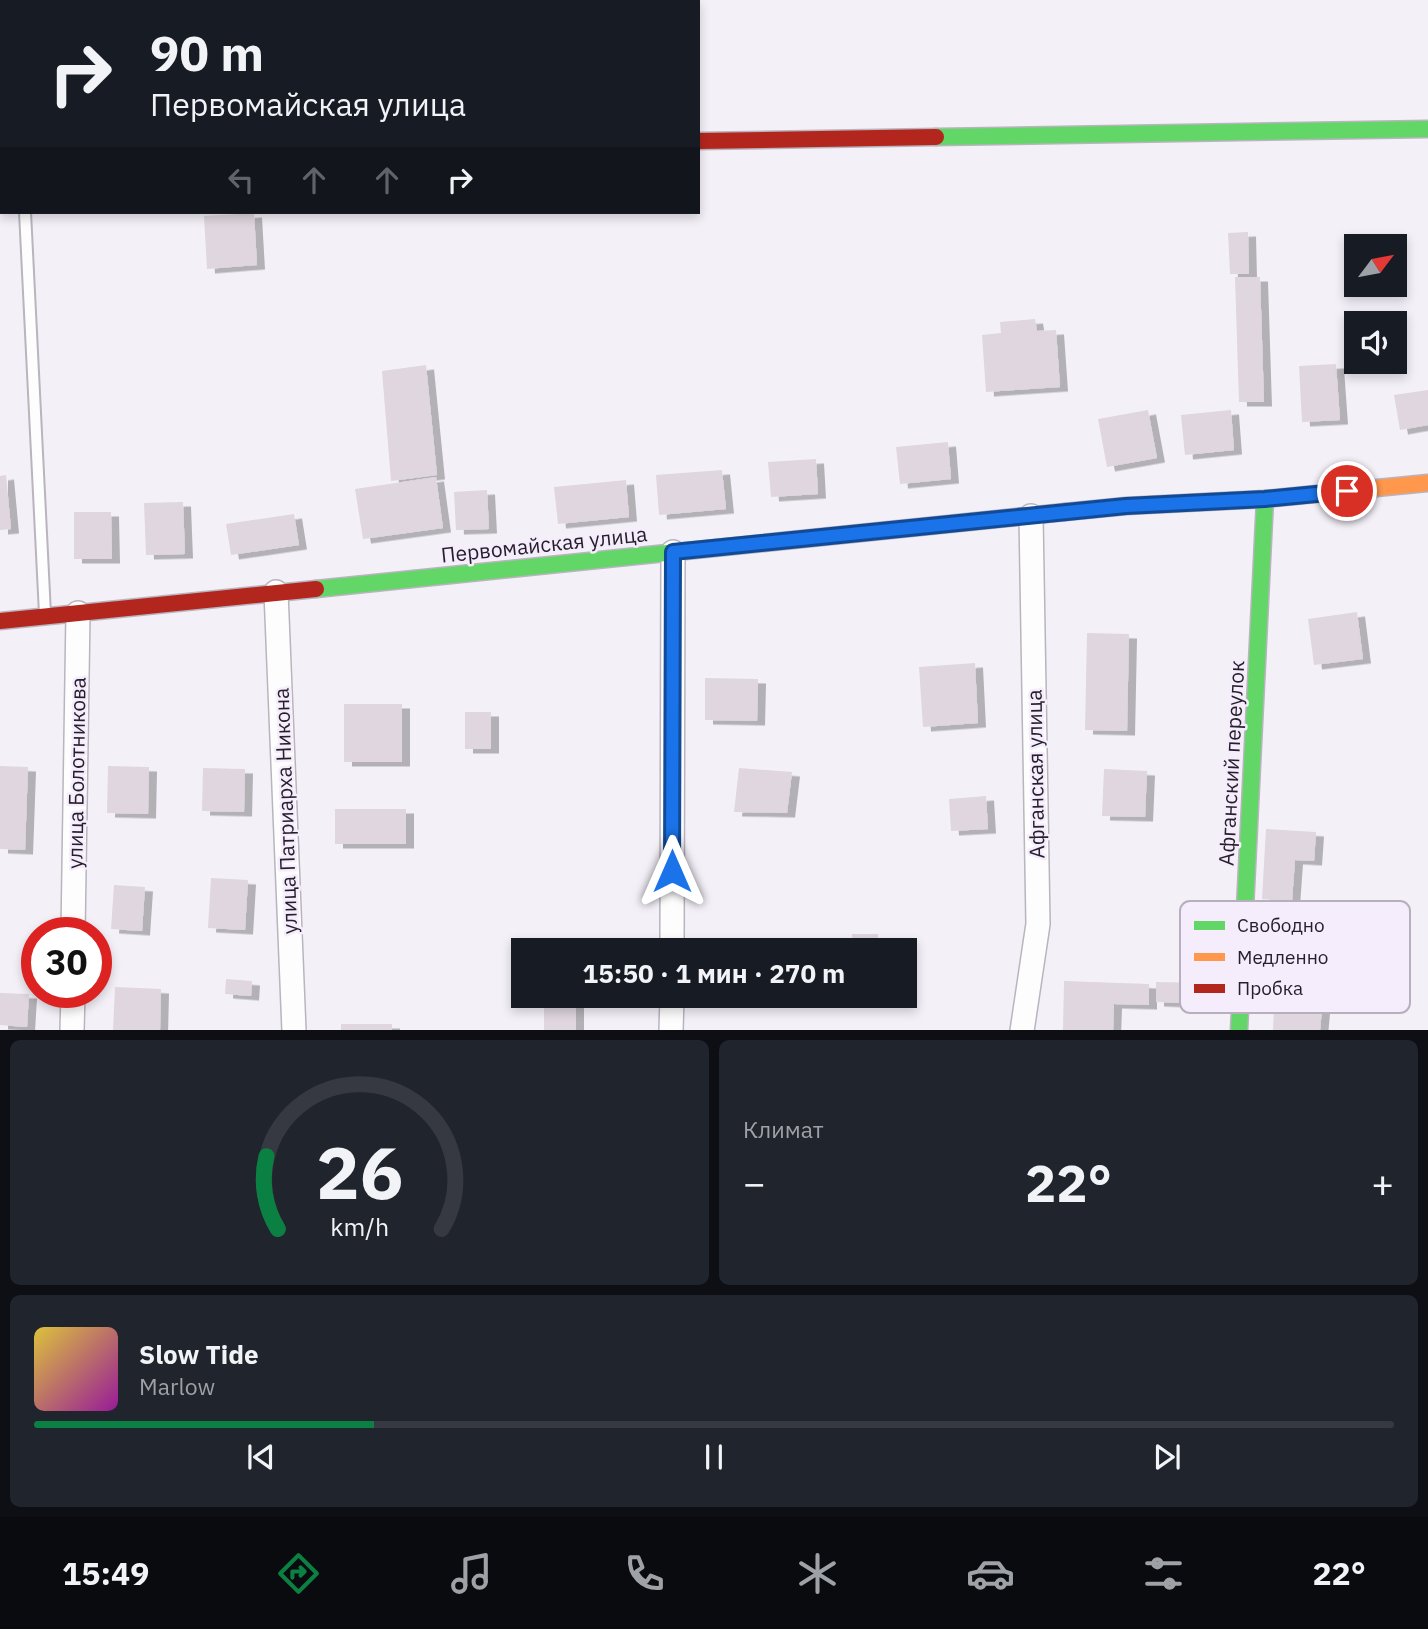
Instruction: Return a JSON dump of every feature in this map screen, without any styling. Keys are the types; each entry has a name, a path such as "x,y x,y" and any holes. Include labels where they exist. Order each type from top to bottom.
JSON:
{"street":[{"path":"700,141 1428,129"},
{"name":"Первомайская улица","path":"0,621 1126,506 1265,499 1428,483"},
{"name":"Афганский переулок","path":"1246,901 1265,499"},
{"name":"Афганская улица","path":"1022,1030 1038,924 1031,516"},
{"path":"672,938 673,552"},
{"name":"улица Патриарха Никона","path":"275,592 294,1030"},
{"name":"улица Болотникова","path":"73,917 78,613"},
{"path":"72,1030 73,1008"},
{"path":"671,1030 672,1008"}],"lane":[{"path":"25,214 45,616"}],"building":[{"path":"254,214 257,265 207,269 204,216"},
{"path":"1248,232 1249,274 1230,274 1228,233"},
{"path":"1235,277 1260,277 1264,402 1239,402"},
{"path":"1035,319 1037,331 1056,330 1060,387 986,392 982,335 1001,333 1000,322"},
{"path":"1336,364 1340,420 1302,422 1299,366"},
{"path":"426,365 437,475 391,481 382,371"},
{"path":"1428,390 1428,425 1400,430 1394,395"},
{"path":"1148,410 1157,458 1107,467 1098,419"},
{"path":"1231,410 1234,450 1185,455 1181,415"},
{"path":"948,442 951,479 900,484 896,447"},
{"path":"816,459 818,494 771,497 768,462"},
{"path":"722,470 726,509 659,515 656,475"},
{"path":"6,475 11,529 0,530 0,476"},
{"path":"436,477 443,528 363,539 355,489"},
{"path":"626,480 629,517 558,524 554,487"},
{"path":"487,490 489,529 456,530 454,492"},
{"path":"183,502 185,554 146,555 144,503"},
{"path":"74,512 111,512 112,559 74,559"},
{"path":"294,514 299,545 231,555 226,524"},
{"path":"1357,612 1363,659 1314,665 1308,619"},
{"path":"1087,633 1129,634 1127,731 1085,730"},
{"path":"975,663 978,723 923,727 919,667"},
{"path":"705,678 758,679 757,721 705,720"},
{"path":"344,704 402,704 402,762 344,762"},
{"path":"465,712 491,712 491,749 465,749"},
{"path":"0,766 28,767 25,850 0,849"},
{"path":"108,766 149,767 148,814 107,813"},
{"path":"203,768 245,769 244,812 202,811"},
{"path":"739,768 792,772 787,813 734,812"},
{"path":"1104,769 1147,771 1145,817 1102,816"},
{"path":"986,796 988,829 951,831 949,799"},
{"path":"335,809 406,809 406,844 335,844"},
{"path":"1266,829 1316,832 1314,861 1295,860 1292,901 1262,899"},
{"path":"211,878 248,880 245,930 208,928"},
{"path":"114,885 145,887 142,931 112,929"},
{"path":"852,934 878,934 878,938 852,938"},
{"path":"226,979 252,981 251,996 225,994"},
{"path":"1064,981 1149,984 1149,1005 1114,1004 1113,1030 1063,1030"},
{"path":"1156,982 1180,982 1180,1003 1156,1002"},
{"path":"115,987 161,989 160,1030 113,1030"},
{"path":"0,993 21,994 21,1008 28,1008 27,1027 0,1025"},
{"path":"544,1008 576,1008 576,1030 544,1030"},
{"path":"1274,1013 1322,1013 1320,1030 1273,1030"},
{"path":"341,1024 392,1024 392,1030 341,1030"}],"traffic: fast":[{"path":"936,137 1428,129"},
{"path":"1245,901 1265,499"},
{"path":"316,589 1065,512"},
{"path":"1239,1030 1240,1013"}],"traffic: slow":[{"path":"1065,512 1265,499 1428,483"}],"traffic: jam":[{"path":"700,141 936,137"},
{"path":"0,621 316,589"}],"route":[{"path":"672,871 673,552 1126,506 1265,499 1347,491"}]}
